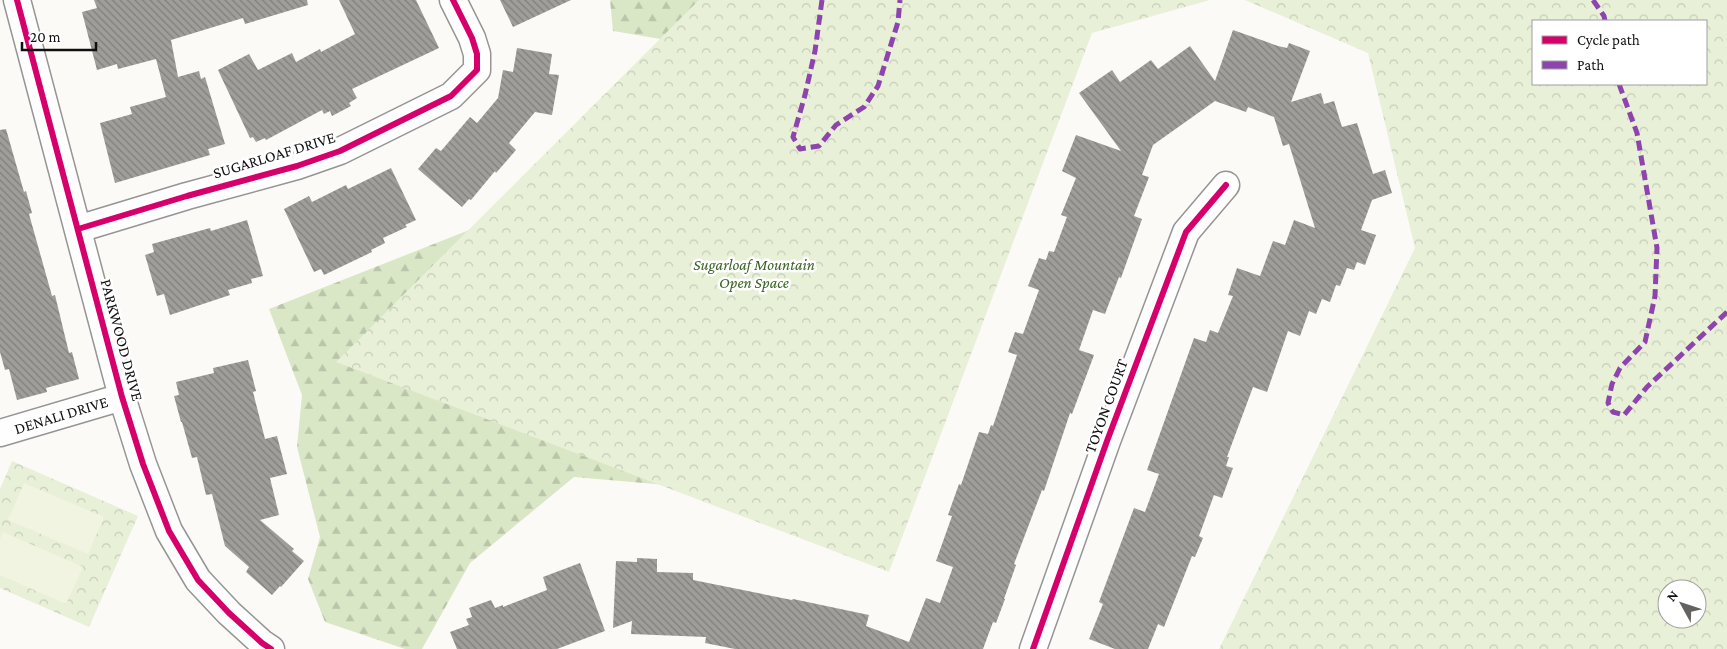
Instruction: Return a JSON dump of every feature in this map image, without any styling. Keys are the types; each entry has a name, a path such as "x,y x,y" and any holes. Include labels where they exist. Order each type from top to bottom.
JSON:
{"street":[{"name":"PARKWOOD DRIVE","path":"17,0 122,397 168,531 198,580 229,613 271,649"},
{"name":"SUGARLOAF DRIVE","path":"78,229 187,196 297,166 340,151 451,96 477,70 477,54 472,38 453,0"},
{"name":"TOYON COURT","path":"1033,649 1107,441 1186,232 1226,185"},
{"name":"DENALI DRIVE","path":"0,433 122,397"}],"green space":[{"name":"Sugarloaf Mountain Open Space","path":"610,0 1118,0 690,487 574,477 470,563 422,649 405,649 325,622 308,579 320,537 297,447 302,395 269,309 497,219 714,48 613,31"},
{"name":"Sugarloaf Mountain Open Space","path":"699,0 1210,0 1092,33 889,572 336,362"},
{"path":"1245,0 1727,0 1727,649 1219,649 1415,248 1368,53"},
{"path":"12,461 138,516 89,627 0,588 0,489"},
{"path":"24,483 104,517 88,554 8,520"},
{"path":"3,532 83,567 66,604 0,575 0,539"}],"building":[{"path":"94,0 307,0 308,5 245,24 243,18 171,40 178,77 199,71 201,79 205,77 225,144 208,149 210,155 115,183 100,123 132,114 130,107 166,97 156,59 118,69 117,64 97,70 82,12 97,8"},
{"path":"339,0 416,0 439,48 352,89 357,98 349,103 351,106 332,116 330,111 324,114 322,110 266,140 265,138 256,142 253,137 250,138 218,70 249,54 258,70 292,53 296,62 320,49 321,52 355,34"},
{"path":"500,0 571,0 513,27"},
{"path":"1233,30 1278,46 1287,48 1289,43 1310,51 1291,102 1321,93 1324,104 1334,101 1342,127 1357,123 1373,174 1385,170 1392,193 1372,200 1361,230 1376,235 1365,265 1357,262 1354,270 1347,268 1340,286 1336,285 1330,302 1322,299 1316,314 1309,311 1300,336 1288,331 1267,392 1253,387 1227,457 1229,457 1226,466 1233,468 1222,498 1214,495 1199,536 1203,538 1195,557 1192,556 1164,627 1158,624 1148,649 1115,649 1089,639 1103,604 1099,602 1134,508 1145,512 1159,474 1147,470 1194,338 1206,342 1210,330 1218,333 1233,296 1228,295 1237,268 1260,276 1273,241 1285,245 1294,220 1315,228 1289,144 1283,146 1274,117 1248,107 1246,112 1215,101 1153,145 1142,175 1149,177 1134,216 1142,219 1121,278 1119,277 1105,314 1093,310 1079,350 1094,355 1072,414 1070,413 1044,491 1042,490 1014,564 1016,565 996,623 993,622 983,649 735,649 705,643 706,637 631,634 632,621 613,628 616,561 637,562 637,558 657,559 657,572 693,573 693,580 869,615 866,626 909,642 926,598 940,603 953,567 936,561 952,516 948,515 959,484 961,485 979,432 988,434 991,425 993,426 1017,355 1008,352 1015,332 1023,334 1039,290 1028,286 1039,258 1046,260 1049,251 1054,252 1067,217 1061,215 1076,178 1062,171 1076,135 1121,151 1079,93 1112,70 1120,82 1151,60 1158,69 1190,46 1215,81"},
{"path":"517,48 552,54 549,74 559,75 552,115 535,112 509,143 516,150 496,173 495,171 471,200 469,199 462,207 418,169 436,148 441,151 470,117 477,123 498,98 503,70 513,72"},
{"path":"6,129 24,192 26,191 32,213 29,214 52,296 55,295 69,353 72,352 79,379 46,388 47,392 17,400 9,369 5,370 0,352 0,130"},
{"path":"391,168 416,220 405,225 407,227 383,238 385,243 371,250 372,252 324,275 321,269 314,272 284,209 309,196 312,202 346,185 348,189"},
{"path":"247,220 263,276 251,279 252,283 228,290 230,295 170,315 164,294 157,296 145,255 154,252 152,244 210,228 211,231"},
{"path":"248,360 256,391 253,392 265,439 277,436 287,474 270,478 279,515 260,520 294,549 292,551 304,561 272,595 246,572 249,567 225,546 212,494 206,495 197,457 192,458 174,396 179,395 176,382 214,373 213,368"},
{"path":"580,563 605,631 557,649 457,649 450,632 469,625 466,619 472,617 469,608 491,600 495,608 503,605 503,607 547,590 543,577"}],"marked path":[{"path":"822,0 815,51 793,137 800,149 819,146 836,125 864,107 878,86 898,22 900,0"},
{"path":"1593,0 1605,20"},
{"path":"1619,85 1637,133 1657,248 1655,296 1645,342 1620,368 1612,384 1608,403 1613,412 1624,415 1647,387 1727,312"}],"cycle path":[{"path":"17,0 122,397 143,464 169,531 198,580 229,613 271,649"},
{"path":"78,229 187,196 297,166 340,151 451,96 477,70 477,54 472,38 453,0"},
{"path":"1033,649 1107,441 1186,232 1226,185"}]}
